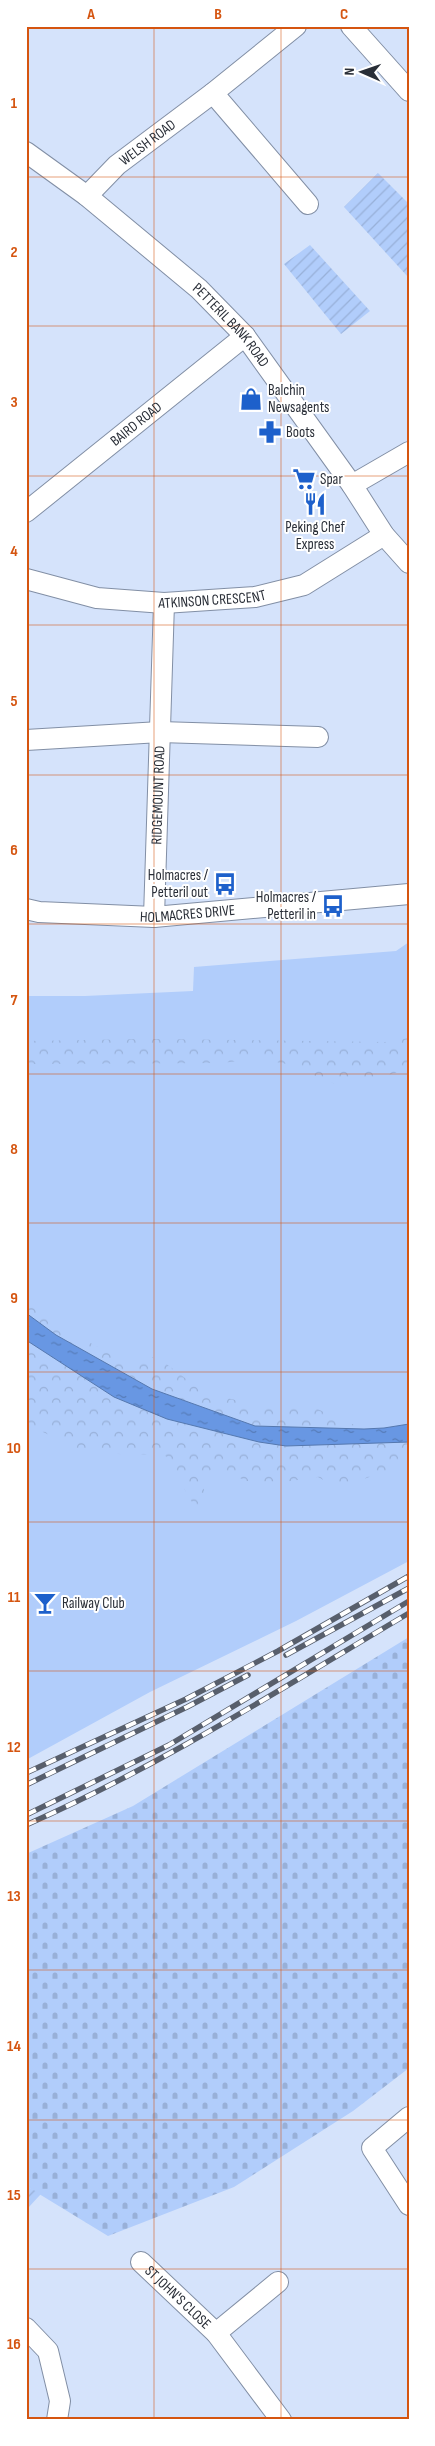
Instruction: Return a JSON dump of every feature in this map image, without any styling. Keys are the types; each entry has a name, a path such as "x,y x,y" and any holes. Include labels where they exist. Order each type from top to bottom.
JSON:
{"street":[{"name":"WELSH ROAD","path":"87,196 117,165 296,26"},
{"path":"351,26 409,90"},
{"path":"212,93 308,204"},
{"name":"PETTERIL BANK ROAD","path":"26,152 87,196 199,289 245,336 352,485 384,536 409,562"},
{"name":"BAIRD ROAD","path":"26,512 245,336"},
{"path":"352,485 409,452"},
{"name":"ATKINSON CRESCENT","path":"26,579 97,598 164,603 255,597 304,585 384,536"},
{"name":"RIDGEMOUNT ROAD","path":"154,917 164,603"},
{"name":"RIDGEMOUNT ROAD","path":"26,740 160,732 318,737"},
{"name":"HOLMACRES DRIVE","path":"26,909 39,912 154,917 409,894"},
{"path":"409,2117 372,2148 409,2205"},
{"name":"ST JOHN'S CLOSE","path":"141,2262 216,2334 281,2420"},
{"name":"ST JOHN'S CLOSE","path":"216,2334 278,2282"},
{"path":"26,2328 48,2351 60,2401 58,2420"}],"green space":[{"path":"378,173 409,204 408,277 344,207"},
{"path":"310,245 370,311 341,334 284,264"},
{"path":"409,942 409,1424 364,1429 255,1426 152,1389 26,1313 26,996 85,996 193,991 194,967 396,951"},
{"path":"409,1038 409,1069 377,1078 335,1084 287,1064 258,1059 221,1063 26,1064 26,1041 149,1039 385,1042"},
{"path":"26,1299 70,1332 122,1360 157,1357 205,1393 262,1406 315,1408 364,1429 255,1426 152,1389 56,1335 26,1313"},
{"path":"26,1340 56,1357 259,1442 409,1442 409,1561 296,1621 150,1692 26,1760"},
{"path":"26,1340 114,1397 214,1430 259,1442 409,1442 409,1462 348,1485 334,1486 318,1477 284,1482 246,1481 215,1466 204,1476 204,1496 197,1511 165,1455 117,1454 79,1449 26,1424"},
{"path":"409,1637 409,2068 353,2111 234,2187 108,2236 26,2186 26,1854 133,1806"},
{"path":"26,2186 41,2194 26,2210"}],"water":[{"path":"26,1313 56,1335 152,1389 255,1426 364,1429 409,1424 409,1442 286,1446 259,1442 167,1419 114,1397 26,1340"}],"railway":[{"path":"26,1773 186,1699 278,1651 409,1576"},
{"path":"286,1655 409,1588"},
{"path":"26,1815 169,1745 409,1601"},
{"path":"26,1825 76,1802 173,1752 409,1613"},
{"path":"26,1785 187,1707 248,1675"}],"place":[{"name":"Balchin Newsagents","path":"251,399"},
{"name":"Boots","path":"270,432"},
{"name":"Spar","path":"304,479"},
{"name":"Peking Chef Express","path":"315,504"},
{"name":"Holmacres / Petteril out","path":"225,884"},
{"name":"Holmacres / Petteril in","path":"333,906"},
{"name":"Railway Club","path":"45,1603"}]}
